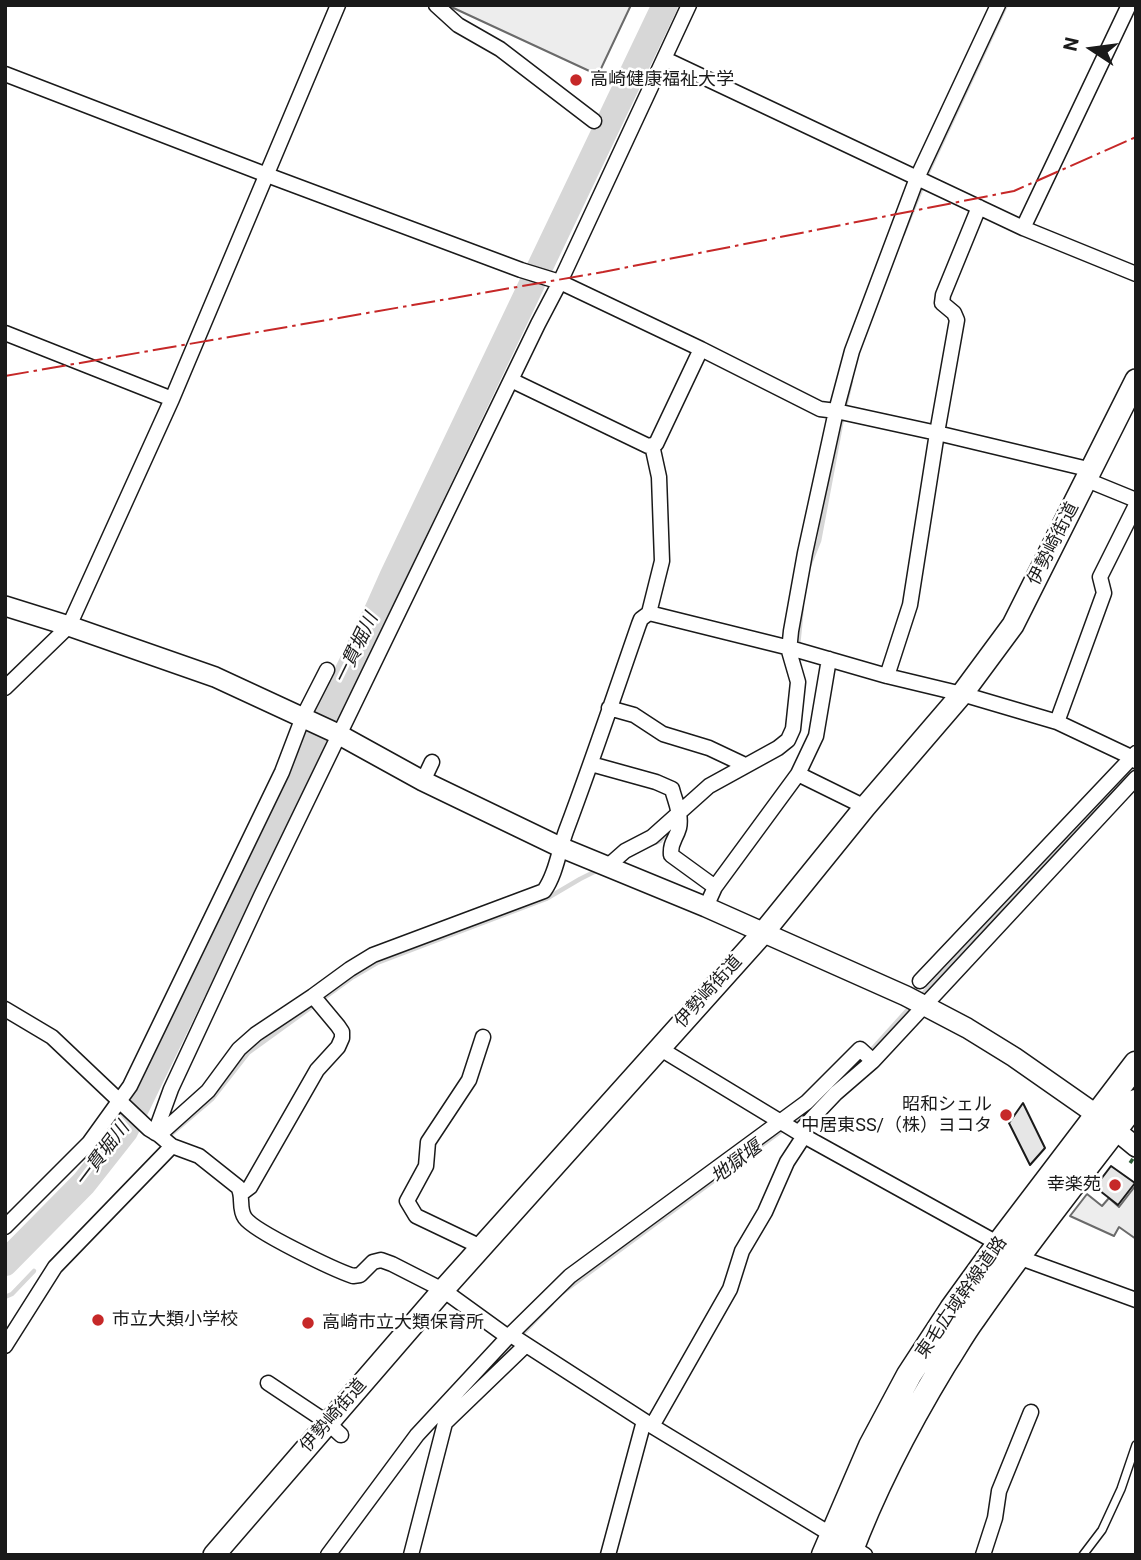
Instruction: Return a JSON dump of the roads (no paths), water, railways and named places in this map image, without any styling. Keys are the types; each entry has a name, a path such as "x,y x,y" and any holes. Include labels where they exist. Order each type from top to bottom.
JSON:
{"highway":[{"name":"東毛広域幹線道路","path":"845,1549 872,1446 909,1376 952,1309 1008,1251 1106,1122 1136,1064"},
{"name":"東毛広域幹線道路","path":"1106,1122 1136,1102"}],"main road":[{"name":"伊勢崎街道","path":"214,1555 334,1429 443,1290 763,933 865,807 962,694 1013,625 1136,380"}],"street":[{"path":"5,688 69,626 172,399 338,5"},
{"path":"436,5 458,25 500,49 594,121"},
{"path":"154,1132 176,1077 261,896 689,5"},
{"path":"608,866 625,851 652,837 709,786 778,748 788,740 793,729 798,682 789,651 805,553 852,351 917,178 998,5"},
{"path":"1023,228 1129,5"},
{"path":"665,59 1023,228 1136,274"},
{"path":"5,74 267,175 557,281 701,349 820,410 836,411 937,433 1089,475 1136,503 1100,577 1104,593 1057,722"},
{"path":"887,676 910,605 957,320 954,313 942,303 943,295 979,207"},
{"path":"5,333 172,399"},
{"path":"511,380 648,446 656,443 701,349"},
{"path":"154,1132 208,1091 239,1049 256,1034 350,969 373,955 544,891 550,883 560,846 639,624 649,613 662,561 659,477 652,445"},
{"path":"5,607 69,626 215,677 338,734 423,781 560,846 706,907 906,996 967,1028 1014,1057 1106,1122 1136,1147"},
{"path":"649,613 790,648 1057,722 1134,757 920,981"},
{"path":"706,907 715,887 798,774 816,736 829,659"},
{"path":"5,1227 89,1143 122,1104 276,785 327,670"},
{"path":"609,708 634,715 663,734 709,748 745,765"},
{"path":"423,781 432,762"},
{"path":"591,764 656,782 671,789 679,812 679,828 670,846 671,855 715,887"},
{"path":"798,774 865,807"},
{"path":"608,1555 648,1424 730,1289 742,1251 765,1212 801,1134 836,1093 873,1061 925,1007 1136,778"},
{"path":"242,1193 250,1187 317,1070 338,1047 342,1038 338,1026 313,996"},
{"path":"5,1009 52,1037 122,1104 172,1146 199,1156 239,1186 242,1193 242,1212 246,1220 253,1225 353,1276 360,1275 373,1262 381,1260 443,1290 509,1336 845,1549"},
{"path":"481,1247 416,1216 407,1201 426,1166 428,1142 469,1080 483,1037"},
{"path":"659,1048 801,1134 1008,1251 1136,1300"},
{"path":"328,1555 417,1435 509,1336 570,1276 807,1102 860,1049 873,1061"},
{"path":"5,1346 55,1267 172,1146"},
{"path":"411,1555 445,1423 526,1345"},
{"path":"268,1382 334,1429"},
{"path":"983,1555 995,1518 999,1491 1031,1412"}],"lane":[{"path":"1083,1555 1102,1530 1121,1489 1136,1445"}],"waterway":[{"name":"一貫堀川","path":"5,1263 84,1183 125,1131 377,611 665,5"},
{"path":"903,234 929,170 1006,5"},
{"path":"809,566 819,541 851,381"},
{"path":"798,646 802,606"},
{"name":"地獄堰","path":"921,996 1136,765"},
{"path":"652,844 660,841 669,830"},
{"path":"170,1135 212,1099 248,1053 353,977 377,963 546,899 600,869"},
{"name":"地獄堰","path":"841,1080 912,1005"},
{"name":"地獄堰","path":"791,1124 817,1103"},
{"name":"地獄堰","path":"563,1292 784,1129"},
{"path":"5,1297 12,1294 34,1271"},
{"name":"地獄堰","path":"466,1393 552,1303"}],"place":[{"name":"高崎健康福祉大学","path":"576,80"},
{"name":"昭和シェル 中居東SS/（株）ヨコタ","path":"1006,1115"},
{"name":"幸楽苑","path":"1115,1185"},
{"name":"市立大類小学校","path":"98,1320"},
{"name":"高崎市立大類保育所","path":"308,1323"}]}
